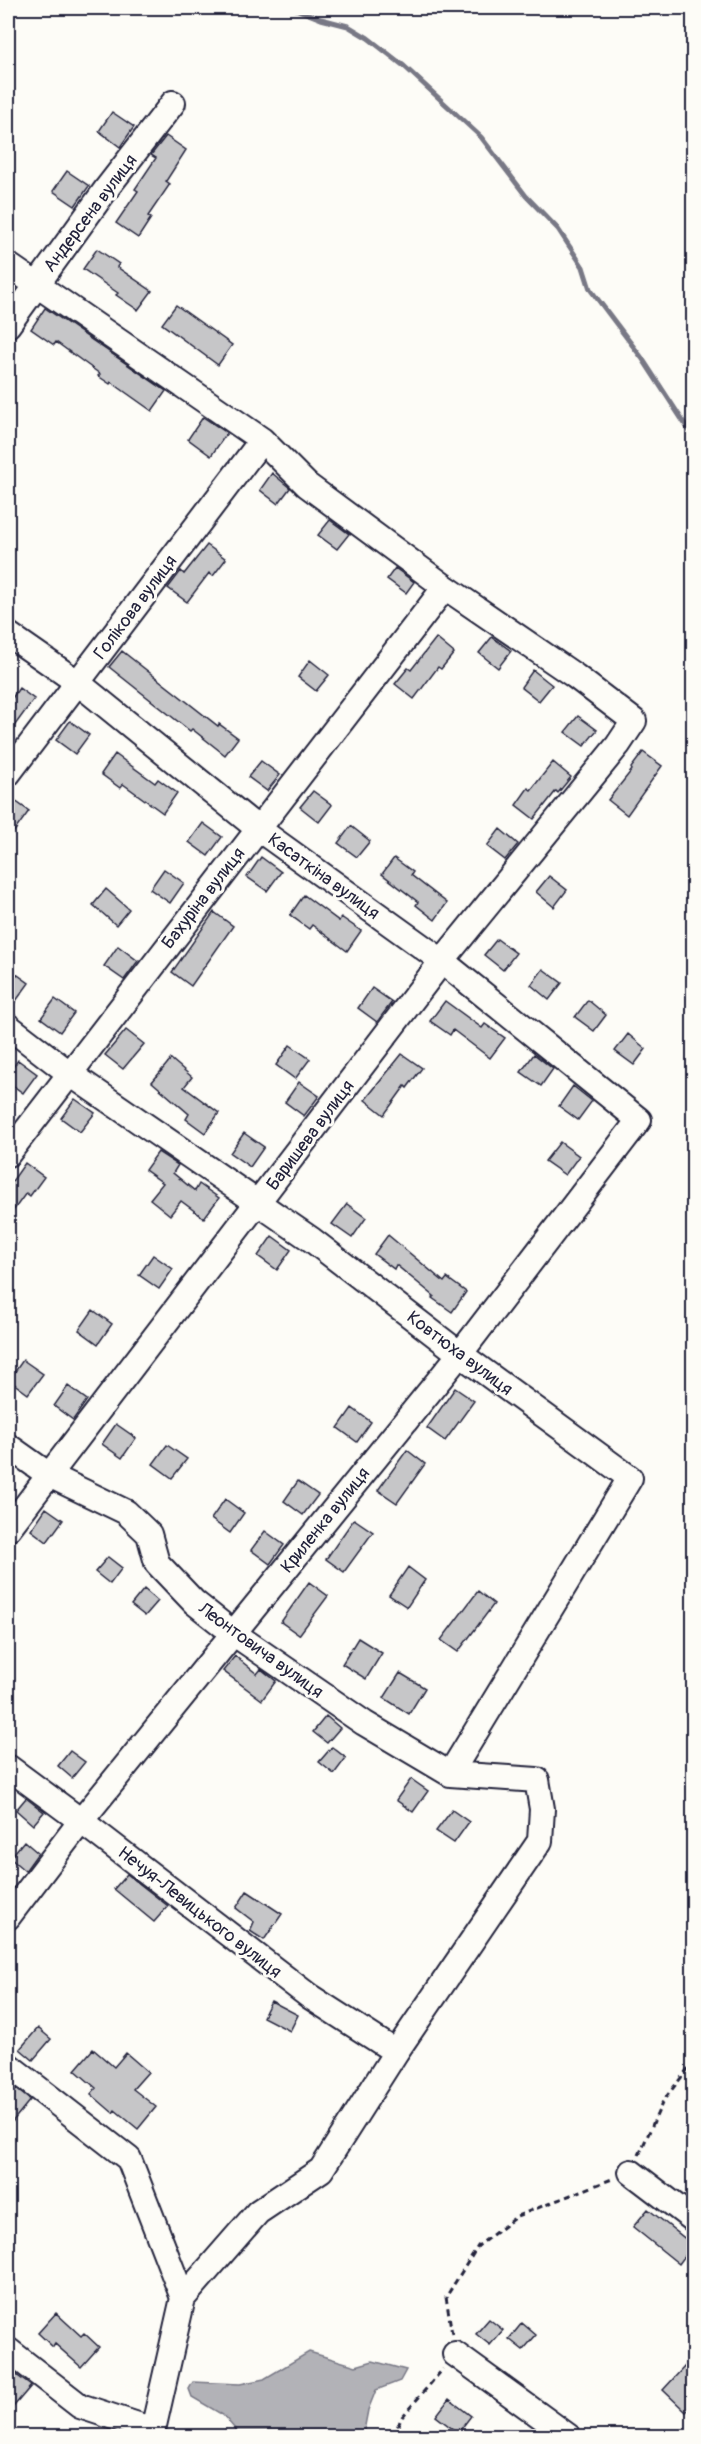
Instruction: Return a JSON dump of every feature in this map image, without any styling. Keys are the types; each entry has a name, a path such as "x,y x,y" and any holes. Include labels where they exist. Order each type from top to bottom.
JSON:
{"street":[{"name":"Андерсена вулиця","path":"8,325 173,103"},
{"path":"8,265 262,440 308,485 445,587"},
{"name":"Голікова вулиця","path":"8,774 262,440"},
{"name":"Баришева вулиця","path":"8,1529 442,961 618,745 634,721 575,676 445,587"},
{"name":"Бахуріна вулиця","path":"8,1154 445,587"},
{"name":"Касаткіна вулиця","path":"8,634 77,682 257,828 442,961 639,1120"},
{"name":"Ковтюха вулиця","path":"8,1026 69,1073 260,1202 460,1354 630,1478 450,1774"},
{"name":"Криленка вулиця","path":"8,1917 81,1821 460,1354 639,1120"},
{"name":"Леонтовича вулиця","path":"8,1446 49,1475 126,1512 149,1534 157,1563 194,1602 233,1633 364,1724 450,1774"},
{"name":"Нечуя-Левицького вулиця","path":"8,1767 309,1996 396,2052"},
{"path":"8,2350 80,2406 153,2430 183,2298 258,2212 321,2170 396,2052 540,1841 542,1809 537,1780 450,1774"},
{"path":"8,2065 129,2159 183,2298"},
{"path":"631,2172 693,2220"},
{"path":"455,2354 568,2436"}],"path":[{"path":"393,2436 402,2417 455,2354 446,2297 478,2246 517,2216 631,2172 663,2101 693,2061"}],"shaded area":[{"path":"309,2352 356,2366 373,2361 406,2370 400,2381 376,2390 368,2410 363,2436 241,2436 223,2415 192,2397 189,2389 193,2382 240,2384 264,2379"}],"building":[{"path":"112,112 134,127 120,147 99,131"},
{"path":"166,136 186,150 166,181 170,184 148,216 151,218 138,238 116,223 138,191 135,189 156,158 151,155"},
{"path":"67,171 89,186 75,206 53,191"},
{"path":"97,249 119,264 117,267 152,291 138,310 83,269"},
{"path":"176,305 232,345 218,365 162,324"},
{"path":"45,308 166,391 152,411 111,382 110,384 98,376 100,374 56,342 54,345 31,329"},
{"path":"203,417 227,433 211,456 188,439"},
{"path":"272,473 290,488 278,504 260,490"},
{"path":"330,520 349,534 337,549 318,535"},
{"path":"207,545 226,559 213,576 209,573 187,602 168,588 181,571 184,574"},
{"path":"395,568 414,582 406,593 387,579"},
{"path":"492,637 511,651 498,668 479,653"},
{"path":"436,638 454,653 441,669 438,667 414,699 395,684 408,668 411,670"},
{"path":"122,651 218,726 219,724 238,738 225,755 192,729 190,731 109,667"},
{"path":"310,660 329,675 316,691 298,677"},
{"path":"533,670 552,685 539,701 521,687"},
{"path":"19,688 34,699 15,725 8,719 8,704"},
{"path":"578,716 597,730 584,746 565,732"},
{"path":"70,721 89,735 75,754 56,740"},
{"path":"643,752 662,766 627,815 608,800"},
{"path":"115,754 155,783 158,779 177,793 163,813 123,784 120,788 101,774"},
{"path":"261,761 280,775 267,791 248,777"},
{"path":"553,762 571,777 558,793 556,791 534,819 516,805 528,788 531,790"},
{"path":"313,791 332,805 319,822 300,807"},
{"path":"8,796 29,811 8,840"},
{"path":"203,823 222,837 208,856 189,842"},
{"path":"351,826 370,841 357,857 338,843"},
{"path":"500,829 518,844 505,860 487,846"},
{"path":"261,857 281,872 267,891 247,877"},
{"path":"394,858 413,872 411,875 447,903 435,920 416,905 418,902 382,874"},
{"path":"164,869 184,883 170,903 150,889"},
{"path":"549,876 567,890 554,907 536,892"},
{"path":"106,889 129,909 116,925 93,905"},
{"path":"304,895 339,921 341,917 361,931 347,951 312,925 309,929 290,915"},
{"path":"214,912 233,926 191,986 172,972"},
{"path":"497,939 516,953 503,970 484,955"},
{"path":"118,946 138,961 124,980 104,966"},
{"path":"8,968 29,983 8,1012"},
{"path":"543,969 562,983 549,1000 531,985"},
{"path":"372,988 392,1002 377,1022 358,1008"},
{"path":"55,999 74,1013 60,1032 41,1018"},
{"path":"588,1000 606,1015 594,1031 575,1017"},
{"path":"445,1001 482,1028 485,1024 505,1038 490,1058 453,1030 450,1035 430,1021"},
{"path":"126,1030 144,1044 123,1069 105,1055"},
{"path":"628,1034 646,1049 634,1065 615,1051"},
{"path":"290,1045 310,1059 295,1079 276,1065"},
{"path":"402,1054 422,1068 407,1088 405,1086 384,1115 365,1100"},
{"path":"534,1054 553,1069 541,1086 521,1072"},
{"path":"171,1059 192,1077 184,1087 219,1113 205,1133 186,1119 189,1114 152,1082"},
{"path":"18,1060 37,1074 23,1093 8,1082 8,1074"},
{"path":"299,1082 319,1096 304,1116 285,1102"},
{"path":"573,1086 592,1101 578,1120 559,1106"},
{"path":"75,1099 95,1113 80,1132 61,1118"},
{"path":"244,1133 264,1147 250,1167 230,1153"},
{"path":"560,1142 579,1156 565,1175 545,1161"},
{"path":"158,1152 178,1165 173,1173 195,1191 199,1184 219,1198 204,1218 181,1201 170,1215 150,1199 163,1183 145,1170"},
{"path":"25,1163 44,1177 30,1196 26,1193 8,1218 8,1187"},
{"path":"347,1204 366,1218 352,1238 332,1224"},
{"path":"388,1235 444,1282 447,1278 466,1292 452,1312 432,1298 434,1296 396,1265 394,1269 374,1254"},
{"path":"272,1236 291,1250 277,1270 258,1256"},
{"path":"153,1255 173,1269 159,1289 139,1275"},
{"path":"93,1310 112,1324 98,1344 79,1330"},
{"path":"23,1360 43,1374 28,1394 9,1380"},
{"path":"68,1386 87,1400 73,1420 54,1406"},
{"path":"455,1388 474,1401 445,1441 427,1428"},
{"path":"352,1408 371,1422 357,1442 338,1428"},
{"path":"116,1424 136,1438 122,1458 102,1444"},
{"path":"167,1445 187,1459 172,1478 153,1464"},
{"path":"407,1450 425,1464 397,1503 378,1490"},
{"path":"298,1481 318,1495 303,1515 284,1501"},
{"path":"225,1499 244,1513 230,1533 211,1519"},
{"path":"46,1508 63,1520 47,1542 31,1530"},
{"path":"354,1519 373,1532 344,1572 326,1559"},
{"path":"265,1531 284,1545 270,1564 251,1550"},
{"path":"108,1557 122,1568 110,1584 95,1572"},
{"path":"408,1567 425,1580 407,1607 389,1595"},
{"path":"309,1582 328,1596 299,1635 281,1622"},
{"path":"144,1589 158,1601 145,1616 131,1605"},
{"path":"478,1591 494,1604 458,1652 441,1640"},
{"path":"358,1638 382,1653 366,1679 342,1664"},
{"path":"235,1656 257,1674 261,1669 276,1681 262,1700 223,1671"},
{"path":"400,1673 425,1688 409,1714 384,1698"},
{"path":"326,1716 340,1728 327,1743 313,1732"},
{"path":"332,1747 346,1758 334,1774 319,1762"},
{"path":"70,1751 85,1762 72,1778 58,1766"},
{"path":"411,1779 428,1791 413,1812 396,1800"},
{"path":"26,1798 44,1812 33,1825 16,1810"},
{"path":"452,1810 469,1822 454,1843 436,1831"},
{"path":"24,1841 38,1853 25,1871 10,1858"},
{"path":"127,1874 168,1906 154,1922 114,1889"},
{"path":"247,1891 282,1914 264,1940 250,1931 254,1922 236,1908"},
{"path":"271,2001 298,2015 290,2031 263,2017"},
{"path":"38,2028 51,2039 33,2060 20,2049"},
{"path":"93,2049 114,2067 126,2053 148,2072 133,2089 156,2107 138,2129 115,2110 113,2113 91,2094 96,2088 75,2070"},
{"path":"16,2089 30,2100 8,2127 8,2099"},
{"path":"648,2209 693,2245 679,2264 633,2227"},
{"path":"56,2313 81,2336 84,2333 99,2347 81,2367 55,2344 53,2347 38,2333"},
{"path":"489,2319 503,2330 490,2345 476,2334"},
{"path":"522,2323 536,2335 523,2350 509,2339"},
{"path":"685,2366 693,2374 693,2404 686,2412 663,2390"},
{"path":"15,2374 31,2386 8,2413 8,2383"},
{"path":"449,2399 471,2416 458,2433 436,2416"}],"waterway":[{"path":"293,8 348,26 368,38 404,66 481,137 526,196 558,229 583,267 590,289 642,358 694,438"}]}
